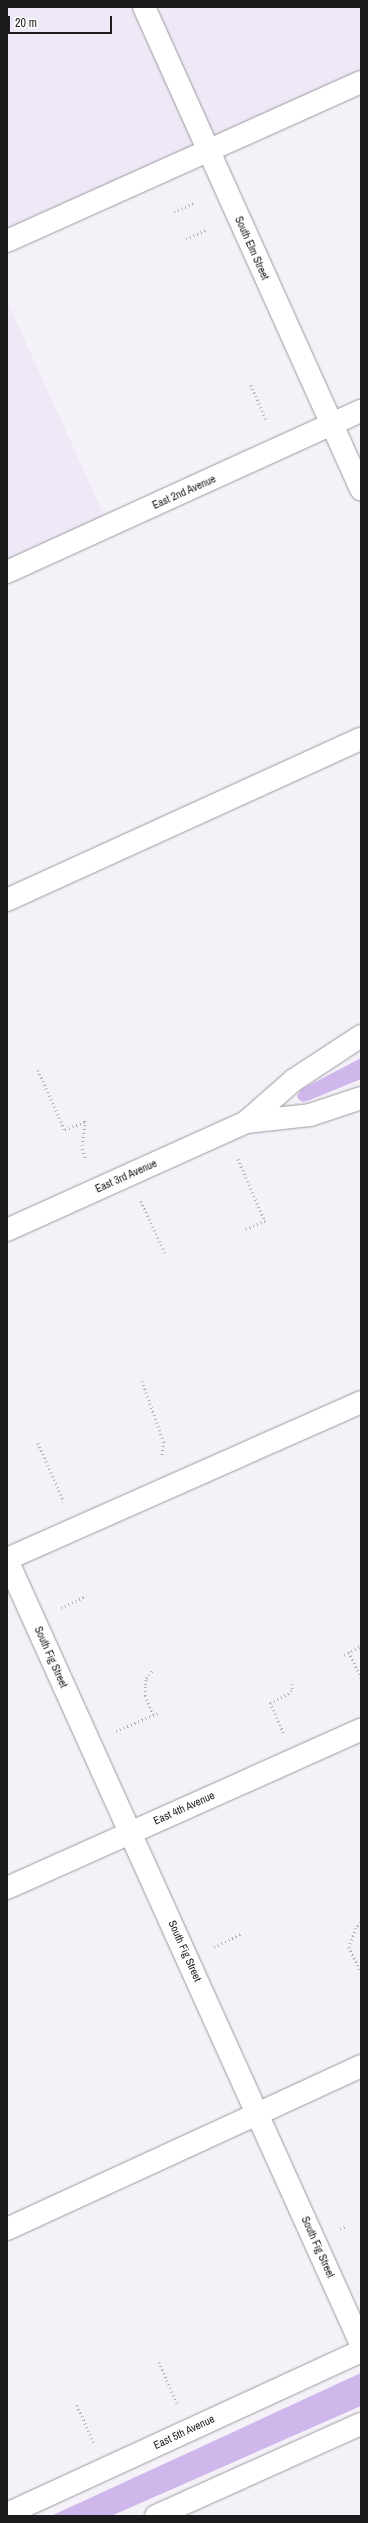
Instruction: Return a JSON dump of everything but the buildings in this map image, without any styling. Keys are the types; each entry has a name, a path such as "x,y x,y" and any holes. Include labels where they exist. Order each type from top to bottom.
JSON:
{"street":[{"name":"South Elm Street","path":"144,7 361,489"},
{"path":"7,241 361,82"},
{"name":"East 2nd Avenue","path":"7,572 361,411"},
{"path":"7,900 361,739"},
{"name":"East 3rd Avenue","path":"7,1230 246,1122 294,1080 361,1036"},
{"name":"East 3rd Avenue","path":"246,1122 310,1115 361,1098"},
{"path":"7,1559 361,1402"},
{"name":"South Fig Street","path":"7,1559 361,2344"},
{"name":"East 4th Avenue","path":"7,1888 361,1730"},
{"path":"7,2229 361,2066"},
{"name":"East 5th Avenue","path":"7,2514 361,2351"},
{"path":"156,2516 361,2424"}],"path":[{"path":"174,212 193,203"},
{"path":"186,239 205,230"},
{"path":"251,385 261,410"},
{"path":"38,1070 65,1130 86,1121 82,1145 99,1189"},
{"path":"226,1131 265,1221 245,1230"},
{"path":"129,1175 164,1254"},
{"path":"142,1381 164,1442 165,1452 159,1463"},
{"path":"38,1443 66,1506"},
{"path":"58,1609 86,1596"},
{"path":"344,1655 361,1646"},
{"path":"349,1652 361,1678"},
{"path":"152,1715 145,1696 145,1685 146,1678 154,1669"},
{"path":"290,1684 292,1689 288,1694 270,1703 294,1759"},
{"path":"90,1743 158,1713"},
{"path":"361,1923 356,1928 349,1947 361,1972"},
{"path":"159,2362 180,2411"},
{"path":"77,2404 96,2449"}],"shaded area":[{"path":"7,7 361,7 361,82 7,241"},
{"path":"7,301 109,526 7,572"},
{"path":"361,1058 361,1079 310,1100 303,1102 299,1100 297,1096 302,1089"},
{"path":"361,2373 361,2406 111,2516 51,2516"}]}
